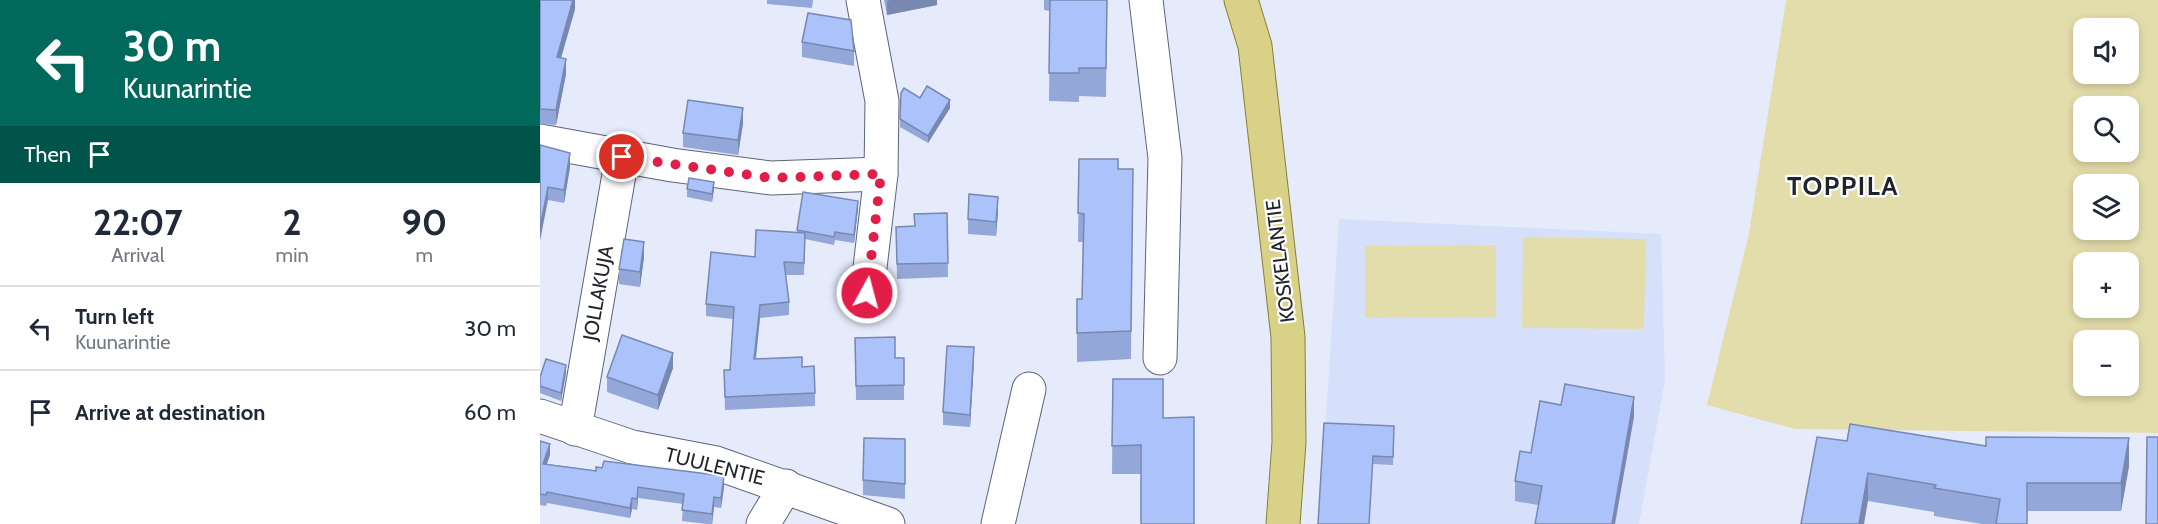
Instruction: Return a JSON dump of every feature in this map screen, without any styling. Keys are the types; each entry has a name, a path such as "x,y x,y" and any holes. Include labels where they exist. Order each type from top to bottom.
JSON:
{"main road":[{"name":"KOSKELANTIE","path":"1241,0 1255,46 1288,337 1289,442 1283,524"}],"street":[{"path":"863,0 882,101 881,174 867,293"},
{"path":"1146,0 1165,158 1160,358"},
{"path":"540,141 622,157 771,178 881,174"},
{"name":"JOLLAKUJA","path":"575,429 622,157"},
{"path":"998,524 1029,389"},
{"name":"TUULENTIE","path":"540,416 632,447 716,463 888,524"},
{"path":"763,524 786,486"}],"shaded area":[{"path":"1786,0 2158,0 2158,433 1795,429 1707,405 1749,233"},
{"path":"1339,219 1661,234 1665,380 1639,524 1319,524"},
{"path":"1523,237 1646,239 1644,329 1522,328"},
{"path":"1496,245 1496,317 1365,318 1365,246"}],"building":[{"path":"540,0 573,0 557,57 566,59 556,110 540,109"},
{"path":"1050,0 1107,0 1106,68 1079,68 1079,73 1049,73"},
{"path":"808,13 851,20 854,51 802,42"},
{"path":"927,86 950,100 928,136 900,119 901,93 904,88 920,98"},
{"path":"688,100 743,108 738,140 683,133"},
{"path":"540,145 570,153 564,190 548,187 540,227"},
{"path":"1079,159 1118,159 1118,169 1133,169 1131,331 1077,333 1077,299 1082,299 1084,214 1078,213"},
{"path":"689,178 714,182 712,194 687,189"},
{"path":"803,192 858,201 854,235 835,232 834,237 797,230"},
{"path":"969,194 998,197 996,222 968,219"},
{"path":"947,213 948,263 897,264 896,227 915,226 914,214"},
{"path":"756,230 805,233 804,263 784,262 789,302 760,305 754,359 802,357 802,367 814,366 815,393 725,397 724,370 730,370 734,307 706,304 711,252 755,257"},
{"path":"624,239 644,242 640,272 619,269"},
{"path":"622,335 673,353 658,395 607,377"},
{"path":"895,337 895,358 904,358 904,385 856,386 855,338"},
{"path":"947,346 974,347 970,415 943,412"},
{"path":"546,359 566,365 561,393 540,386 540,377"},
{"path":"1113,379 1163,379 1163,418 1194,417 1194,524 1141,524 1141,445 1112,446"},
{"path":"1565,384 1634,397 1612,524 1535,524 1542,486 1515,481 1520,451 1531,453 1540,401 1561,405"},
{"path":"1324,423 1394,426 1393,457 1373,456 1369,524 1318,524"},
{"path":"1850,424 1986,446 1986,437 2129,438 2121,483 2027,483 2027,524 1996,524 2000,499 1934,488 1936,485 1868,473 1859,524 1801,524 1817,437 1847,441"},
{"path":"2147,437 2158,437 2158,524 2146,524"},
{"path":"864,438 905,439 905,484 863,480"},
{"path":"540,441 550,444 543,464 596,471 596,467 602,468 604,461 724,476 721,498 714,497 712,514 682,510 684,494 638,487 637,499 632,498 630,508 547,492 546,495 540,494"}],"district":[{"name":"TOPPILA","path":"1843,186"}],"route":[{"path":"622,157 771,178 837,178 881,174 867,293"}]}
